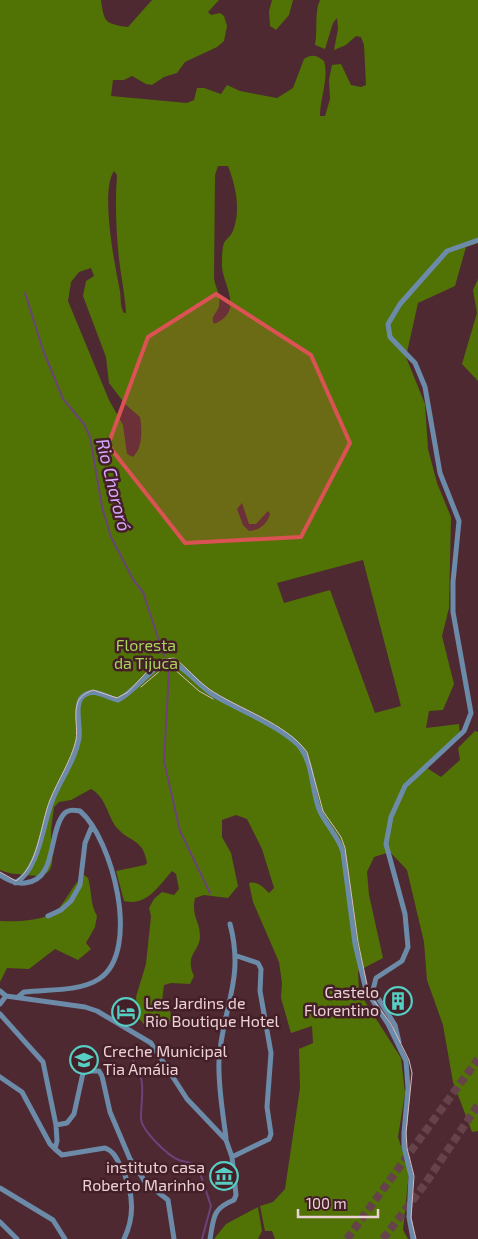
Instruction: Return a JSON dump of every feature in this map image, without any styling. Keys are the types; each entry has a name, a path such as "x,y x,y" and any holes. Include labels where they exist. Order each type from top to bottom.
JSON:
{"street":[{"path":"401,1051 395,1025 374,990 376,978 402,962 408,946 405,914 387,852 387,830 405,786 464,731 471,713 453,612 453,582 459,521 440,473 424,387 415,363 390,337 388,324 400,304 447,251 478,240"},
{"path":"15,883 28,871 35,857 52,802 72,759 79,738 79,704 82,698 94,692 118,700 130,694 162,664 168,662 179,666 199,686 283,734 302,751 320,811 339,838 343,852 355,940 367,992 388,1024 406,1061 408,1074 404,1147 411,1176 409,1217 413,1239"},
{"path":"0,875 15,883 31,882 41,876 51,852 62,816 69,810 80,811 92,826 106,853 118,900 121,927 115,956 110,968 98,980 76,986 24,992 18,997"},
{"path":"48,916 62,910 71,901 80,885 84,843 92,826"},
{"path":"210,1239 214,1214 220,1206 234,1200 236,1195 232,1157 226,1140 219,1061 236,971 237,956 230,924"},
{"path":"232,1157 269,1139 271,1134 268,1107 271,1053 260,992 261,970 258,963 237,956"},
{"path":"0,991 6,996 85,1007 144,1038 158,1053 187,1099 226,1140"},
{"path":"0,1004 6,996"},
{"path":"0,1014 42,1062 56,1125 57,1141 55,1148"},
{"path":"56,1125 67,1124 74,1114 83,1073 88,1070 99,1072 102,1076 110,1112 130,1159 146,1183 168,1200 174,1239"},
{"path":"0,1077 22,1092 50,1144 62,1155 96,1148 110,1150 114,1154 129,1184 132,1202 131,1216 124,1239"},
{"path":"0,1188 53,1220 65,1239"},
{"path":"0,1222 17,1239"}],"highlighted area":[{"path":"216,294 311,355 350,443 301,537 185,543 108,445 148,337"}],"green space":[{"name":"Floresta da Tijuca","path":"0,0 101,0 103,13 107,21 114,25 128,27 152,0 219,0 208,12 211,15 220,13 224,16 227,26 224,41 217,47 185,62 177,73 164,77 152,85 146,84 132,76 124,80 113,80 111,96 187,103 194,100 197,88 204,88 221,94 227,85 240,91 277,98 293,88 304,59 314,56 324,61 325,82 320,116 325,116 330,99 329,80 332,65 341,64 351,85 361,87 366,85 364,45 361,37 356,36 346,45 334,50 338,29 337,18 333,23 325,49 315,45 317,10 320,0 478,0 478,243 466,247 455,286 418,303 406,357 425,404 428,449 437,483 451,517 449,608 442,636 454,684 443,710 429,711 426,728 459,724 460,736 427,768 441,777 460,760 458,748 475,731 478,732 478,1131 472,1132 453,1082 443,1025 427,980 424,942 407,870 390,852 374,857 367,872 369,895 383,958 358,971 359,992 401,1058 405,1093 398,1137 409,1172 403,1230 408,1239 275,1239 272,1231 265,1231 260,1206 273,1202 285,1189 300,1088 299,1049 313,1043 312,1026 291,1033 281,998 282,983 279,962 253,902 249,883 258,884 269,893 274,888 262,849 247,819 236,815 222,820 222,837 231,853 238,886 228,898 204,895 195,898 194,910 200,936 191,963 194,976 190,984 171,983 164,985 162,1001 170,1012 169,1026 146,1027 138,1017 136,997 146,964 151,916 149,908 154,899 162,892 174,895 179,889 176,874 172,871 157,889 145,898 132,902 124,901 116,871 145,865 147,863 145,855 139,845 117,828 104,802 96,793 91,789 71,800 59,802 54,807 51,832 52,865 50,870 38,876 0,870","holes":["218,166 228,166 237,198 237,215 233,231 224,243 222,253 222,271 231,304 229,312 224,318 214,324 213,317 218,309 219,302 214,279 215,175","114,171 117,175 117,238 126,313 124,313 121,305 110,229 108,211 110,181","91,268 94,276 86,281 83,296 106,357 109,383 125,404 140,417 140,444 133,457 127,454 123,425 109,400 68,301 71,282 79,272","242,503 249,524 256,524 268,511 270,514 265,524 260,528 249,531 243,525 237,509","363,560 401,706 375,713 330,590 284,603 277,583"]},
{"path":"272,0 293,0 289,15 276,30 270,26 269,11"},
{"path":"478,279 478,381 462,364 477,313 473,290"},
{"path":"84,875 88,878 93,907 97,916 95,927 86,943 91,949 78,960 55,949 29,969 7,968 0,982 0,921 39,919 52,914 61,906 76,883"},
{"path":"258,1207 262,1231 258,1239 214,1239 226,1224"}],"waterway":[{"name":"Rio Chororó","path":"25,293 43,350 63,399 84,424 90,437 102,507 111,537 134,581 143,592 164,656"},
{"name":"Rio Chororó","path":"167,665 169,671 164,761 180,831 210,893"},
{"path":"133,1061 142,1081 141,1118 145,1129 174,1158 194,1164 199,1170 211,1206 202,1239"}],"tunnel":[{"path":"347,1239 478,1059"},
{"path":"383,1239 425,1184 478,1105"}],"tram line":[{"path":"0,872 16,881 30,865 50,800 74,748 76,740 76,709 79,699 93,690 117,698 128,692 158,660 174,658 209,689 274,725 298,742 307,752 323,811 341,837 345,848 358,942 369,994 391,1024 409,1060 412,1073 406,1133 407,1148 414,1176 411,1218 416,1239"},
{"path":"141,687 162,669 173,668 199,691 213,699"}],"place":[{"name":"Castelo Florentino","path":"398,1001"},
{"name":"Les Jardins de Rio Boutique Hotel","path":"126,1012"},
{"name":"Creche Municipal Tia Amália","path":"84,1060"},
{"name":"instituto casa Roberto Marinho","path":"224,1176"}]}
